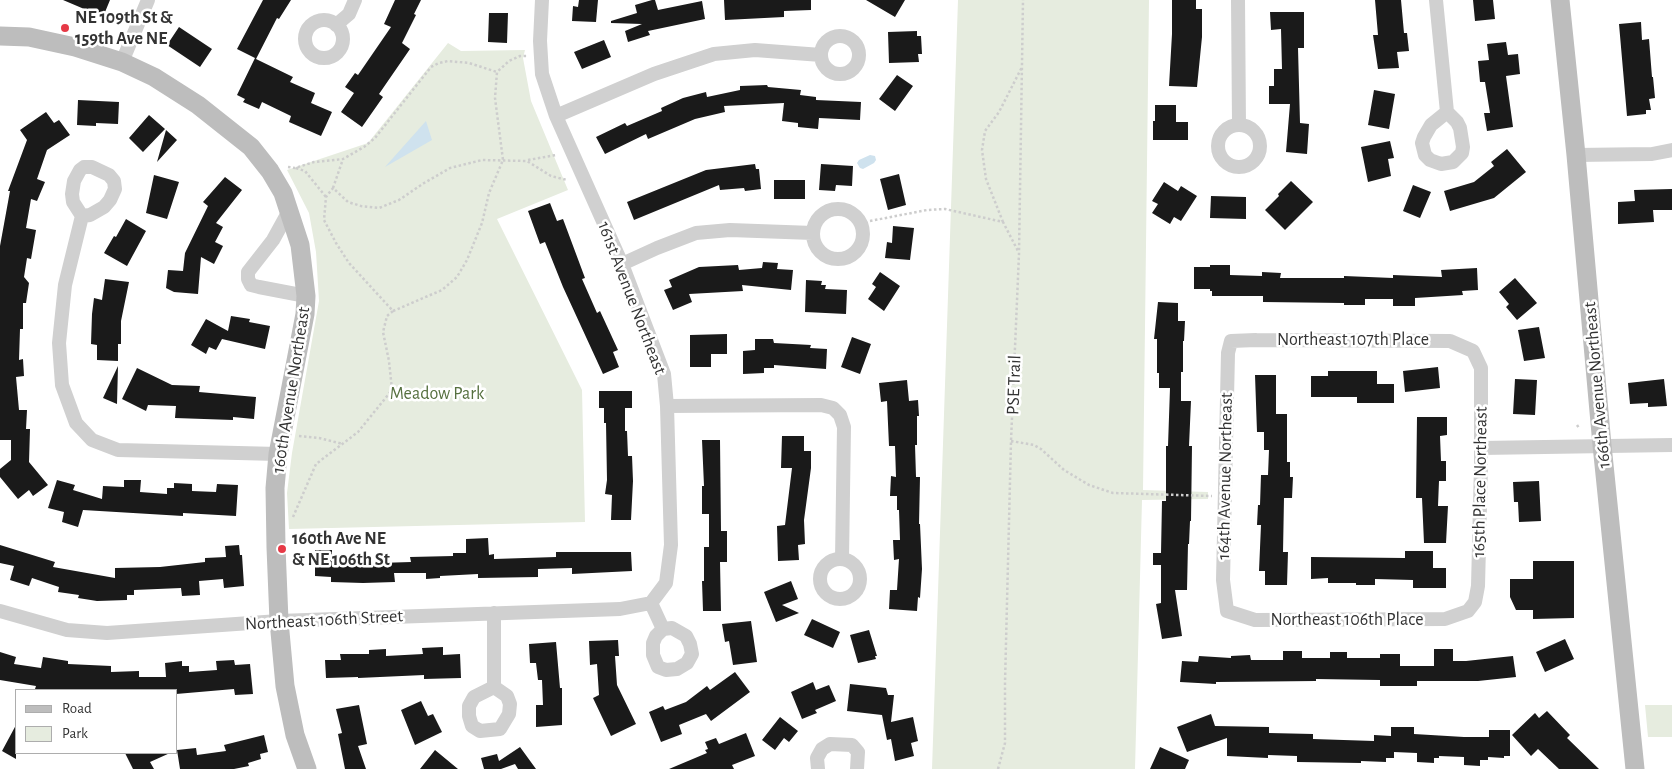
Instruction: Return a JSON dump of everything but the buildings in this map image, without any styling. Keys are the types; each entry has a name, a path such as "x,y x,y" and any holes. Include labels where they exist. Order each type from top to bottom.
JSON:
{"street":[{"path":"122,62 148,0"},
{"path":"336,25 349,14 354,0"},
{"name":"161st Avenue Northeast","path":"542,0 540,41 542,74 556,116 622,264 664,374 667,406 671,545 666,583 651,603"},
{"path":"1238,0 1239,125"},
{"path":"1436,0 1447,112"},
{"name":"166th Avenue Northeast","path":"1560,0 1602,445 1636,769"},
{"name":"160th Avenue Northeast","path":"0,36 29,38 61,44 122,62 154,77 198,105 251,147 283,193 300,244 306,296 305,314 278,454 275,488 275,535 279,621 285,686 295,735 307,769"},
{"path":"556,116 654,74 714,54 755,50 821,55"},
{"path":"1576,155 1652,154 1672,150"},
{"path":"289,211 273,240 248,272 248,279 251,284 259,287 306,296"},
{"path":"82,216 65,285 60,343 62,384 76,423 92,440 118,450 278,454"},
{"path":"622,264 696,233 730,230 812,233"},
{"name":"Northeast 107th Place","path":"1231,341 1450,341 1473,351"},
{"name":"164th Avenue Northeast","path":"1226,611 1223,580 1227,363 1231,341"},
{"name":"165th Place Northeast","path":"1468,611 1476,602 1478,586 1481,448 1481,368 1473,351"},
{"path":"667,406 821,405 833,408 840,415 844,427 842,559"},
{"path":"1481,448 1672,445"},
{"path":"651,603 663,629"},
{"name":"Northeast 106th Street","path":"0,611 67,630 107,633 279,621 620,609 651,603"},
{"name":"Northeast 106th Place","path":"1226,611 1255,620 1445,619 1468,611"},
{"path":"494,614 494,687"},
{"path":"818,769 818,758 822,749 830,744 843,744 852,745 858,752 857,769"}],"path":[{"name":"PSE Trail","path":"998,769 1005,743 1011,441 1019,254 1023,0"},
{"path":"292,520 316,464 358,432 392,390 383,332 387,316 393,311 442,290 457,277 467,260 482,223 489,193 503,160 495,98 497,72 508,61 520,56 527,56"},
{"path":"295,168 314,162 343,159 375,138 431,67 439,63 458,62 474,64 497,72"},
{"path":"1019,254 1003,222 986,178 982,150 985,131 999,112 1023,66"},
{"path":"333,188 348,202 379,208 399,200 450,168 482,160 527,161 556,155 546,157 527,161"},
{"path":"343,159 333,188 326,197 324,220 348,263 393,311"},
{"path":"527,161 551,176 567,180"},
{"path":"284,167 305,171 326,197"},
{"path":"870,221 927,210 946,209 1003,222"},
{"path":"293,435 319,438 343,444"},
{"path":"1011,441 1034,445 1064,470 1089,485 1113,493 1210,496"}],"green space":[{"path":"958,0 1149,0 1143,490 1208,492 1208,499 1142,500 1135,769 932,769"},
{"name":"Meadow Park","path":"448,43 461,51 525,50 523,58 531,101 568,190 497,219 582,390 585,522 289,529 287,493 292,453 319,301 316,252 309,213 287,170 368,143"},
{"path":"1645,705 1672,705 1672,737 1648,737"}],"water":[{"path":"426,121 432,140 385,167"},
{"path":"870,155 875,156 876,160 874,163 863,169 860,168 857,163 859,160"}],"place":[{"name":"NE 109th St & 159th Ave NE","path":"65,28"},
{"name":"160th Ave NE & NE 106th St","path":"282,549"}]}
